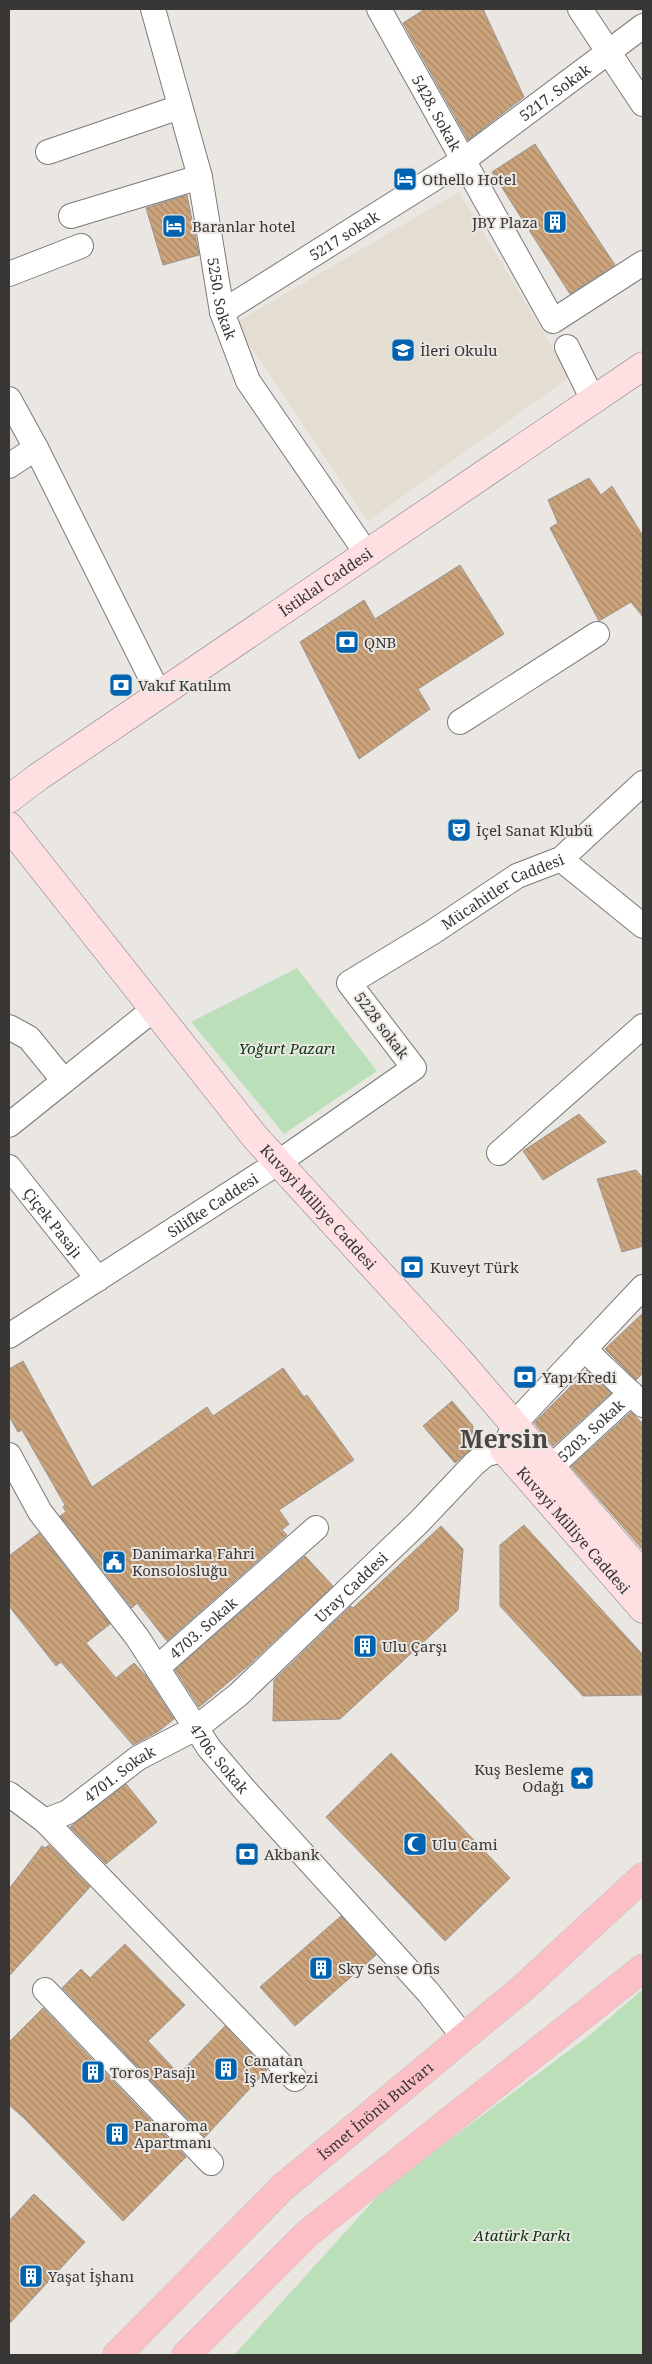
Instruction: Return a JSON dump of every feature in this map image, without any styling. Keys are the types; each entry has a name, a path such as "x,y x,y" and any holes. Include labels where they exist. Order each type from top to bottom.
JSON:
{"main road":[{"name":"İsmet İnönü Bulvarı","path":"117,2355 283,2187 523,1988 643,1877"},
{"path":"186,2355 308,2232 643,1968"}],"street":[{"name":"5250. Sokak","path":"152,9 200,178 222,312 248,381 367,554"},
{"name":"5428. Sokak","path":"379,9 465,160 553,321 643,263"},
{"path":"580,9 643,104"},
{"name":"5217. Sokak","path":"465,160 643,26"},
{"path":"48,152 180,107"},
{"name":"5217 sokak","path":"222,312 465,160"},
{"path":"71,216 200,178"},
{"path":"9,274 81,246"},
{"path":"568,347 593,400"},
{"name":"İstiklal Caddesi","path":"9,799 159,694 643,366"},
{"path":"9,399 36,448 159,694"},
{"path":"9,466 36,448"},
{"path":"460,722 598,634"},
{"name":"Mücahitler Caddesi","path":"349,983 433,932 517,876 563,858 643,783"},
{"name":"Kuvayi Milliye Caddesi","path":"9,826 255,1137 458,1359 643,1574"},
{"path":"563,858 568,865 643,926"},
{"name":"5228 sokak","path":"349,983 414,1068"},
{"path":"9,1125 154,1010"},
{"path":"499,1153 643,1026"},
{"path":"9,1027 29,1038 64,1081"},
{"name":"Silifke Caddesi","path":"9,1336 279,1162 414,1068"},
{"name":"Çiçek Pasajı","path":"9,1167 98,1279"},
{"path":"504,1450 514,1424 643,1287"},
{"path":"584,1349 639,1399"},
{"name":"5203. Sokak","path":"551,1467 639,1399"},
{"name":"Kuvayi Milliye Caddesi","path":"504,1450 643,1609"},
{"name":"Uray Caddesi","path":"196,1728 245,1688 419,1522 474,1464 486,1454 504,1450"},
{"name":"4706. Sokak","path":"9,1455 40,1512 137,1637 209,1748 428,1992 463,2036"},
{"name":"4703. Sokak","path":"157,1668 316,1528"},
{"name":"4701. Sokak","path":"45,1821 68,1812 138,1758 196,1728"},
{"path":"9,1794 45,1821 295,2079"},
{"path":"45,1990 211,2162"}],"shaded area":[{"name":"İleri Okulu","path":"459,192 570,377 368,521 235,323"}],"green space":[{"name":"Yoğurt Pazarı","path":"297,968 377,1071 284,1134 191,1022"},
{"name":"Atatürk Parkı","path":"643,1989 643,2355 234,2355 384,2189 591,2034"}],"building":[{"path":"425,9 483,9 524,97 468,140 403,23"},
{"name":"JBY Plaza","path":"535,144 615,265 570,294 492,172"},
{"name":"Baranlar hotel","path":"187,195 199,255 163,265 146,208"},
{"path":"589,478 601,495 612,486 643,536 643,617 631,602 599,621 550,528 558,523 548,500"},
{"path":"460,565 504,634 418,689 430,709 359,759 300,642 364,600 375,619"},
{"path":"579,1114 606,1142 543,1180 523,1151"},
{"path":"636,1170 643,1178 643,1246 622,1252 597,1179"},
{"path":"643,1313 643,1373 636,1380 605,1349"},
{"path":"23,1361 92,1487 207,1407 213,1416 283,1368 304,1397 307,1395 354,1460 279,1510 289,1524 282,1530 287,1535 167,1641 137,1603 132,1608 60,1516 66,1512 63,1507 65,1505 22,1430 18,1432 9,1416 9,1369"},
{"path":"587,1370 611,1393 553,1446 534,1423"},
{"path":"452,1401 473,1426 471,1449 455,1463 423,1426"},
{"path":"631,1412 643,1424 643,1550 571,1467"},
{"path":"524,1525 643,1655 643,1695 583,1696 500,1606 500,1545"},
{"name":"Ulu Çarşı","path":"441,1526 463,1549 458,1610 340,1719 273,1721 274,1680 351,1606 353,1608"},
{"path":"39,1533 110,1624 86,1643 116,1678 134,1663 146,1676 174,1719 159,1731 133,1745 61,1662 56,1666 9,1606 9,1556"},
{"path":"305,1556 333,1586 249,1665 199,1707 175,1670"},
{"name":"Ulu Cami","path":"391,1753 510,1878 445,1941 326,1817"},
{"path":"126,1784 157,1822 106,1864 70,1827"},
{"path":"49,1845 90,1887 9,1976 9,1889 42,1846 45,1848"},
{"name":"Sky Sense Ofis","path":"341,1916 376,1955 295,2026 260,1987"},
{"path":"125,1944 185,2005 148,2041 179,2074 225,2026 267,2070 205,2137 62,1988 81,1969 90,1978"},
{"name":"Toros Pasajı","path":"43,2008 186,2157 123,2221 24,2118 9,2105 9,2042"},
{"name":"Yaşat İşhanı","path":"34,2194 85,2242 9,2324 9,2221"}],"place":[{"name":"Othello Hotel","path":"405,179"},
{"name":"JBY Plaza","path":"555,222"},
{"name":"Baranlar hotel","path":"174,226"},
{"name":"İleri Okulu","path":"403,350"},
{"name":"QNB","path":"347,642"},
{"name":"Vakıf Katılım","path":"121,685"},
{"name":"İçel Sanat Klubü","path":"459,830"},
{"name":"Kuveyt Türk","path":"412,1267"},
{"name":"Yapı Kredi","path":"525,1377"},
{"name":"Danimarka Fahri Konsolosluğu","path":"114,1562"},
{"name":"Ulu Çarşı","path":"365,1646"},
{"name":"Kuş Besleme Odağı","path":"582,1778"},
{"name":"Ulu Cami","path":"415,1844"},
{"name":"Akbank","path":"247,1854"},
{"name":"Sky Sense Ofis","path":"321,1968"},
{"name":"Canatan İş Merkezi","path":"226,2069"},
{"name":"Toros Pasajı","path":"93,2072"},
{"name":"Panaroma Apartmanı","path":"117,2134"},
{"name":"Yaşat İşhanı","path":"31,2276"}],"district":[{"name":"Mersin","path":"504,1438"}]}
